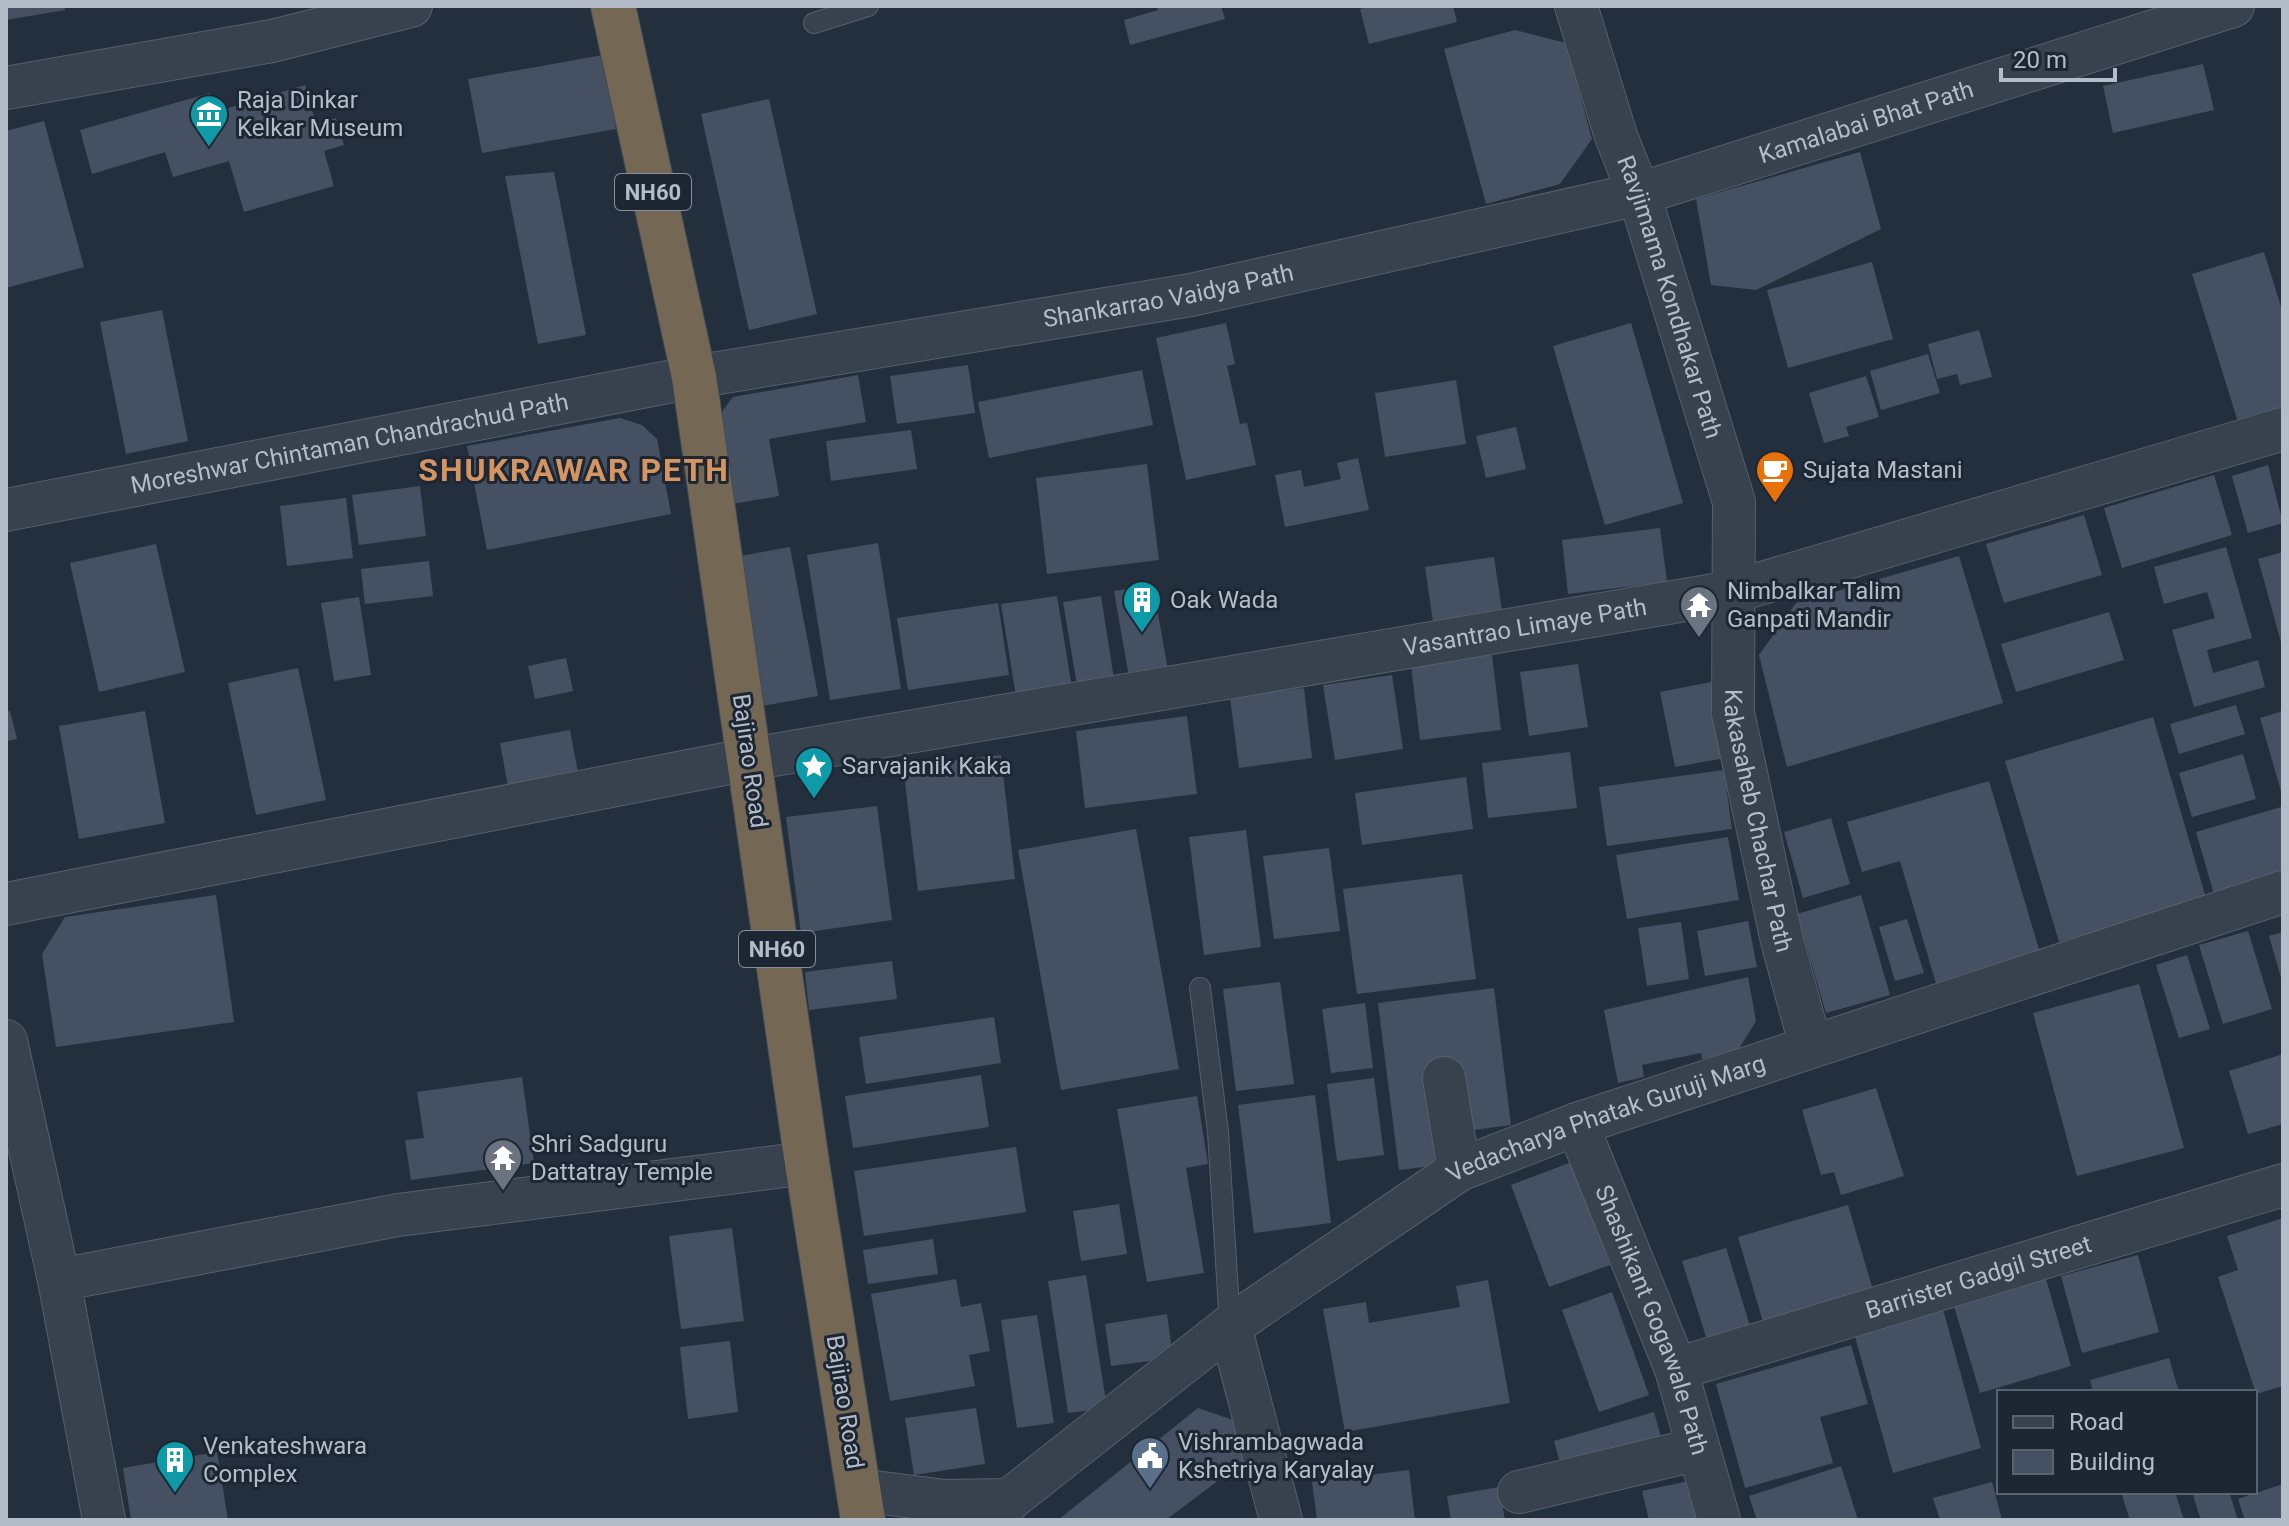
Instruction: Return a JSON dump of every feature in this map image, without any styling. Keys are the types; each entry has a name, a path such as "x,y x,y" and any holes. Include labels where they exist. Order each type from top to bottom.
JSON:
{"highway":[{"name":"Bajirao Road","path":"613,6 694,377 807,1163 861,1505"}],"street":[{"path":"6,88 272,41 411,6"},
{"name":"Ravjimama Kondhakar Path","path":"1576,6 1616,136 1639,194 1734,502 1732,592"},
{"name":"Kamalabai Bhat Path","path":"1639,194 2233,6"},
{"name":"Shankarrao Vaidya Path","path":"694,377 1191,295 1639,194"},
{"name":"Moreshwar Chintaman Chandrachud Path","path":"6,510 694,377"},
{"name":"Vasantrao Limaye Path","path":"6,904 750,759 1732,592 2283,429"},
{"name":"Kakasaheb Chachar Path","path":"1732,592 1733,713 1782,941 1811,1047"},
{"name":"Vedacharya Phatak Guruji Marg","path":"861,1505 945,1501 1001,1510 1230,1326 1459,1170 1577,1124 2283,892"},
{"path":"6,1041 59,1280 104,1520"},
{"path":"1444,1078 1459,1170"},
{"name":"Shashikant Gogawale Path","path":"1577,1124 1676,1369 1719,1520"},
{"path":"59,1280 398,1215 807,1163"},
{"name":"Barrister Gadgil Street","path":"1676,1369 2283,1185"},
{"path":"1230,1326 1281,1520"},
{"path":"1519,1492 1698,1449"}],"lane":[{"path":"814,23 868,6"},
{"path":"1200,988 1218,1132 1230,1326"}],"building":[{"path":"6,6 64,6 65,10 6,20"},
{"path":"1157,6 1221,6 1225,19 1130,45 1124,20 1158,10"},
{"path":"1372,6 1453,6 1457,22 1369,44 1360,9"},
{"path":"1515,30 1566,43 1592,139 1560,184 1486,204 1444,49"},
{"path":"603,55 616,129 482,153 468,79"},
{"path":"2203,64 2214,110 2113,133 2103,86"},
{"name":"Raja Dinkar Kelkar Museum","path":"305,85 316,124 336,118 344,145 324,151 334,186 244,212 229,161 173,177 165,152 92,174 80,130 210,93 215,112"},
{"path":"769,99 817,314 749,330 701,114"},
{"path":"44,121 84,267 6,288 6,131"},
{"path":"1860,152 1881,229 1756,290 1711,285 1696,199"},
{"path":"554,172 586,335 538,344 505,176"},
{"path":"2264,252 2283,313 2283,409 2238,422 2192,274"},
{"path":"1872,262 1893,339 1788,368 1767,290"},
{"path":"162,310 188,441 126,454 100,322"},
{"path":"1226,323 1235,364 1227,366 1240,424 1247,423 1256,465 1186,480 1156,338"},
{"path":"1631,323 1683,503 1605,525 1553,346"},
{"path":"1979,330 1992,377 1960,385 1957,374 1937,379 1928,344"},
{"path":"1928,354 1940,393 1881,410 1870,371"},
{"path":"968,365 975,413 897,424 890,376"},
{"path":"1142,370 1153,425 989,458 978,402"},
{"path":"858,375 866,422 769,439 779,496 732,504 718,427 723,410 733,397"},
{"path":"1866,376 1879,417 1846,427 1849,436 1824,443 1809,393"},
{"path":"1456,380 1466,444 1385,457 1375,393"},
{"path":"620,418 642,425 657,439 671,514 487,550 467,446"},
{"path":"1516,427 1526,469 1486,478 1476,436"},
{"path":"911,430 917,469 831,481 826,441"},
{"path":"1358,458 1369,510 1285,527 1275,475 1301,470 1304,487 1341,479 1337,463"},
{"path":"1147,464 1159,560 1047,574 1036,478"},
{"path":"2268,465 2283,523 2248,533 2232,476"},
{"path":"2214,475 2232,535 2122,568 2104,508"},
{"path":"420,486 426,536 359,545 352,495"},
{"path":"346,498 353,558 287,566 280,506"},
{"path":"2084,515 2102,575 2004,603 1986,544"},
{"path":"1660,528 1667,582 1568,594 1562,540"},
{"path":"878,543 901,689 830,700 807,555"},
{"path":"156,544 185,672 99,692 70,563"},
{"path":"790,547 818,696 757,707 729,558"},
{"path":"2226,547 2252,638 2207,650 2213,673 2258,660 2265,687 2194,707 2172,630 2215,618 2207,592 2164,604 2154,567"},
{"path":"2283,552 2283,646 2282,646 2258,559"},
{"path":"1959,556 2003,703 1787,767 1759,655 1796,603"},
{"path":"1494,557 1502,611 1433,622 1425,567"},
{"path":"429,561 433,596 365,604 361,569"},
{"name":"Oak Wada","path":"1153,585 1169,676 1130,683 1114,591"},
{"path":"1057,596 1072,688 1016,696 1001,604"},
{"path":"1101,596 1114,679 1077,685 1063,602"},
{"path":"359,597 371,675 334,681 321,603"},
{"path":"998,603 1009,675 908,690 897,618"},
{"path":"2109,612 2124,660 2016,692 2001,644"},
{"path":"1492,655 1501,730 1420,740 1411,666"},
{"path":"566,658 573,691 535,699 528,666"},
{"path":"1578,664 1588,727 1529,736 1520,672"},
{"path":"298,668 326,800 256,815 228,683"},
{"path":"1392,675 1403,749 1335,760 1323,685"},
{"path":"1711,682 1725,758 1675,767 1660,692"},
{"path":"1304,688 1312,758 1239,768 1230,697"},
{"path":"2236,705 2245,734 2179,754 2170,724"},
{"path":"10,711 17,739 6,741 6,712"},
{"path":"145,711 165,823 79,839 59,726"},
{"path":"2283,711 2283,795 2282,795 2260,718"},
{"path":"1187,716 1197,794 1085,808 1076,731"},
{"path":"2153,717 2206,898 2059,942 2005,761"},
{"path":"570,730 579,778 509,792 500,743"},
{"path":"1570,752 1577,808 1488,818 1482,763"},
{"path":"2243,754 2256,799 2192,817 2179,773"},
{"path":"1001,755 1015,879 918,891 903,766"},
{"path":"1724,770 1732,829 1607,846 1599,787"},
{"path":"1466,777 1473,829 1362,845 1355,793"},
{"path":"1989,781 2041,956 1937,987 1900,861 1862,872 1847,822"},
{"path":"877,806 892,920 801,933 786,817"},
{"path":"2281,807 2283,874 2214,894 2196,832"},
{"path":"1831,818 1850,884 1803,898 1784,832"},
{"path":"1136,829 1179,1069 1061,1090 1018,850"},
{"path":"1246,830 1261,947 1204,955 1189,837"},
{"path":"1728,837 1739,900 1627,919 1616,855"},
{"path":"1329,848 1340,931 1274,939 1263,856"},
{"path":"1462,874 1476,979 1357,994 1343,889"},
{"path":"216,895 234,1022 56,1047 42,954 65,917"},
{"path":"1861,895 1890,995 1826,1013 1797,914"},
{"path":"1907,919 1924,973 1895,981 1879,927"},
{"path":"1748,921 1757,967 1705,976 1697,931"},
{"path":"1681,922 1689,979 1647,986 1638,928"},
{"path":"2248,931 2272,1009 2223,1024 2199,945"},
{"path":"2283,932 2283,981 2282,981 2269,936"},
{"path":"2187,955 2210,1029 2179,1038 2156,965"},
{"path":"892,961 897,999 809,1010 805,972"},
{"path":"1748,977 1756,1021 1737,1052 1702,1059 1701,1053 1642,1065 1644,1077 1618,1083 1604,1010"},
{"path":"1280,982 1294,1084 1236,1091 1223,989"},
{"path":"2139,984 2184,1148 2077,1176 2033,1013"},
{"path":"1494,988 1511,1125 1466,1131 1457,1060 1427,1063 1440,1165 1399,1170 1378,1003"},
{"path":"1365,1003 1373,1068 1331,1073 1322,1009"},
{"path":"994,1017 1001,1063 866,1084 859,1037"},
{"path":"2283,1054 2283,1124 2248,1134 2229,1071"},
{"path":"981,1075 989,1127 853,1148 845,1096"},
{"path":"522,1077 534,1163 411,1180 405,1140 424,1138 417,1092"},
{"path":"1374,1078 1384,1155 1337,1161 1327,1084"},
{"path":"1876,1088 1904,1176 1841,1195 1834,1172 1821,1175 1802,1110"},
{"path":"1315,1095 1331,1223 1254,1233 1238,1105"},
{"path":"1197,1096 1208,1164 1186,1168 1204,1273 1147,1282 1117,1109"},
{"path":"1016,1147 1026,1212 864,1236 854,1171"},
{"path":"1572,1162 1610,1265 1549,1287 1511,1185"},
{"path":"1119,1204 1127,1254 1081,1261 1073,1211"},
{"path":"1848,1205 1873,1290 1763,1322 1738,1237"},
{"path":"2283,1218 2283,1386 2257,1394 2218,1277 2238,1270 2227,1236"},
{"path":"732,1228 744,1321 681,1329 669,1236"},
{"path":"933,1239 938,1274 868,1284 863,1250"},
{"path":"1726,1248 1751,1329 1708,1343 1682,1261"},
{"path":"2138,1255 2159,1332 2082,1353 2061,1276"},
{"path":"1086,1275 1107,1408 1068,1413 1048,1281"},
{"path":"956,1279 961,1307 981,1303 990,1351 969,1355 975,1386 890,1401 871,1294"},
{"path":"2046,1279 2071,1366 1980,1393 1954,1306"},
{"path":"1488,1280 1510,1403 1345,1432 1323,1309 1366,1302 1369,1323 1460,1307 1456,1286"},
{"path":"1612,1292 1649,1395 1599,1412 1562,1310"},
{"path":"1943,1309 1981,1448 1893,1473 1854,1333"},
{"path":"1167,1314 1173,1358 1111,1366 1105,1324"},
{"path":"1037,1315 1054,1423 1017,1428 1001,1320"},
{"path":"730,1341 738,1412 688,1419 680,1347"},
{"path":"1851,1345 1868,1404 1820,1417 1833,1463 1745,1488 1716,1384"},
{"path":"2169,1358 2178,1390 2092,1390 2090,1380"},
{"path":"976,1408 985,1464 914,1475 905,1418"},
{"name":"Vishrambagwada Kshetriya Karyalay","path":"1198,1408 1236,1421 1244,1461 1166,1520 1058,1520"},
{"path":"1654,1412 1664,1448 1564,1477 1554,1441"},
{"name":"Venkateshwara Complex","path":"217,1452 228,1520 131,1520 123,1468"},
{"path":"1841,1466 1858,1520 1757,1520 1749,1496"},
{"path":"1409,1470 1415,1520 1317,1520 1312,1482"},
{"path":"1689,1481 1697,1520 1649,1520 1642,1491"},
{"path":"1992,1482 2002,1520 1940,1520 1933,1498"},
{"path":"2283,1484 2283,1520 2245,1520 2238,1499"},
{"path":"1499,1487 1505,1520 1451,1520 1447,1496"},
{"path":"2122,1494 2176,1494 2184,1520 2130,1520"},
{"path":"2193,1494 2230,1494 2238,1520 2201,1520"}],"place":[{"name":"Raja Dinkar Kelkar Museum","path":"209,148"},
{"name":"Sujata Mastani","path":"1775,504"},
{"name":"Oak Wada","path":"1142,634"},
{"name":"Nimbalkar Talim Ganpati Mandir","path":"1699,639"},
{"name":"Sarvajanik Kaka","path":"814,800"},
{"name":"Shri Sadguru Dattatray Temple","path":"503,1192"},
{"name":"Vishrambagwada Kshetriya Karyalay","path":"1150,1490"},
{"name":"Venkateshwara Complex","path":"175,1494"}],"district":[{"name":"SHUKRAWAR PETH","path":"574,470"}]}
